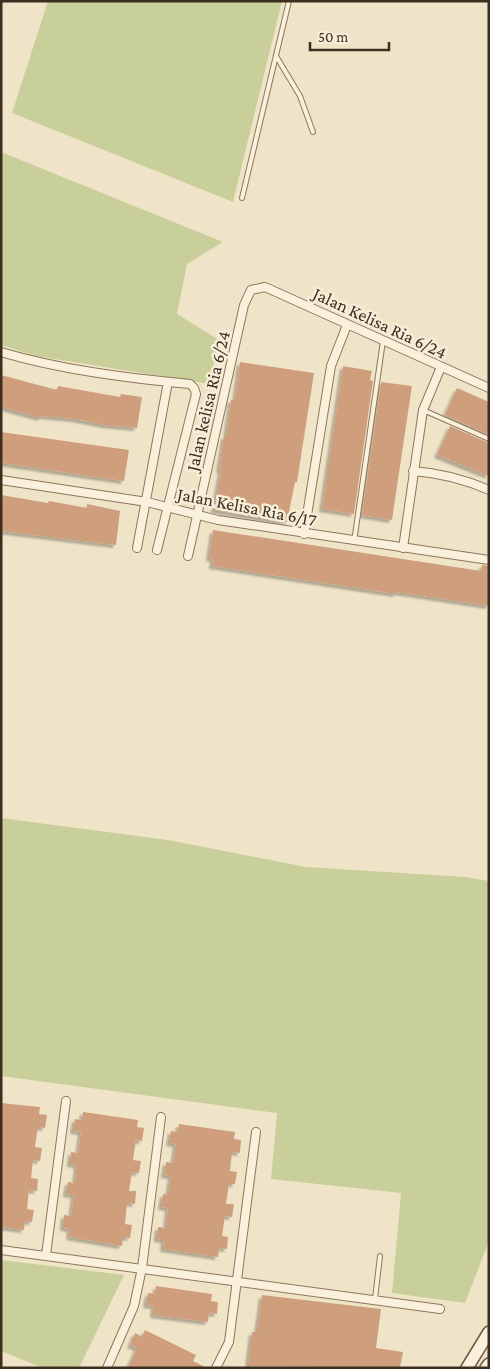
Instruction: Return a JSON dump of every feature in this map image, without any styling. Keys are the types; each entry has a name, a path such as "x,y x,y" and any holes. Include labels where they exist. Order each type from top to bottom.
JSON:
{"street":[{"name":"Jalan Kelisa Ria 6/24","path":"258,288 266,288 489,388"},
{"name":"Jalan kelisa Ria 6/24","path":"188,556 244,305 247,295 258,288"},
{"path":"304,534 331,366 347,325"},
{"path":"1,352 30,360 78,369 190,384 194,388 196,394 157,550"},
{"path":"403,548 423,410 441,367"},
{"path":"137,548 168,382"},
{"path":"413,470 437,472 460,478 489,490"},
{"name":"Jalan Kelisa Ria 6/17","path":"1,480 147,502 197,516 304,534 489,560"},
{"path":"46,1255 66,1101"},
{"path":"107,1368 134,1306 142,1268 161,1117"},
{"path":"216,1368 229,1342 256,1132"},
{"path":"1,1250 440,1308"},
{"path":"467,1368 489,1332"},
{"path":"486,1368 489,1364"}],"lane":[{"path":"242,198 289,1"},
{"path":"276,56 300,96 313,132"},
{"path":"354,542 383,341"},
{"path":"423,410 489,439"},
{"path":"375,1299 380,1256"}],"green space":[{"path":"48,1 282,1 233,202 12,113"},
{"path":"1,152 223,242 187,264 177,314 219,340 209,384 36,356 1,345"},
{"path":"1,818 168,840 306,867 465,877 489,881 489,1241 465,1303 392,1293 401,1193 271,1179 277,1113 1,1076"},
{"path":"1,1260 124,1275 79,1368 43,1368 1,1351"}],"building":[{"path":"240,362 314,373 297,482 295,482 287,522 214,510 221,470 219,470 224,436 226,437 231,400 235,400"},
{"path":"343,366 372,371 370,380 373,381 354,514 322,509"},
{"path":"1,375 57,390 58,386 120,397 121,394 142,397 137,428 105,425 75,419 42,416 41,418 1,407"},
{"path":"381,382 412,386 392,520 362,515"},
{"path":"457,388 489,402 489,435 445,415"},
{"path":"450,426 489,443 489,476 437,455"},
{"path":"1,432 129,450 124,481 1,463"},
{"path":"1,495 87,508 87,504 120,511 116,545 1,531"},
{"path":"213,530 481,571 482,565 489,566 489,606 212,566 213,559 209,558"},
{"path":"1,1103 40,1107 39,1114 47,1115 45,1128 38,1127 35,1147 42,1148 40,1161 33,1160 31,1178 38,1179 37,1191 29,1190 27,1209 34,1210 32,1222 25,1221 24,1230 1,1227"},
{"path":"83,1112 138,1120 137,1127 144,1128 142,1141 136,1140 133,1160 141,1161 139,1173 132,1172 129,1191 136,1191 135,1204 127,1203 125,1224 132,1225 130,1238 123,1237 122,1246 69,1237 70,1229 63,1228 64,1215 71,1216 74,1195 66,1194 68,1182 75,1183 77,1165 70,1164 71,1152 78,1153 81,1132 73,1131 75,1119 82,1120"},
{"path":"179,1124 235,1132 234,1139 241,1140 240,1153 232,1152 230,1171 237,1172 235,1184 229,1184 226,1204 234,1204 232,1217 225,1216 222,1236 228,1237 227,1249 219,1248 218,1257 163,1249 164,1240 157,1239 158,1227 166,1228 168,1208 161,1207 163,1194 168,1195 171,1176 164,1175 166,1162 173,1163 176,1144 169,1143 171,1131 178,1132"},
{"path":"156,1286 212,1294 211,1301 218,1302 217,1314 209,1313 208,1322 153,1315 154,1306 146,1305 148,1293 155,1294"},
{"path":"262,1295 381,1309 376,1348 403,1352 400,1368 248,1366 252,1332 257,1332"},
{"path":"145,1330 196,1355 193,1361 207,1368 128,1368 137,1348 130,1345 135,1333 142,1337"}]}
